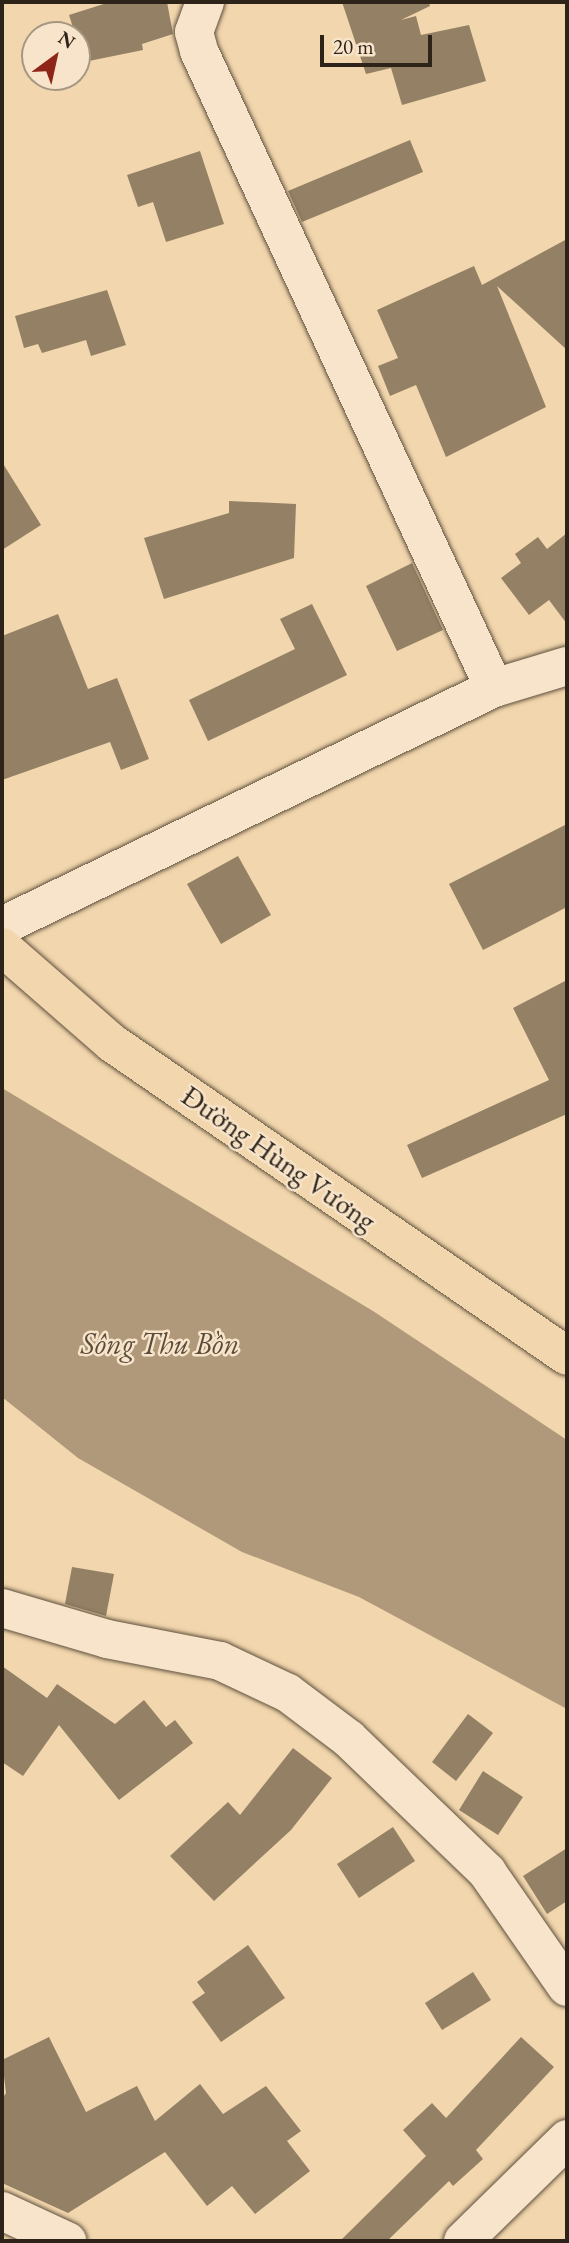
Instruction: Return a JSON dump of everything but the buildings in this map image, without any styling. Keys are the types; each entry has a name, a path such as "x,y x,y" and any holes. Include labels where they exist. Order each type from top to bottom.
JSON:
{"main road":[{"name":"Đường Hùng Vương","path":"2,947 112,1043 567,1356"}],"street":[{"path":"205,2 194,32 199,51 494,688"},
{"path":"2,926 494,688 567,666"},
{"path":"2,1608 107,1639 220,1661 288,1693 349,1739 486,1872 567,1987"},
{"path":"463,2241 567,2139"},
{"path":"2,2211 67,2241"}],"water":[{"name":"Sông Thu Bồn","path":"2,1088 373,1311 567,1440 567,1709 359,1597 242,1552 78,1458 2,1397"}]}
